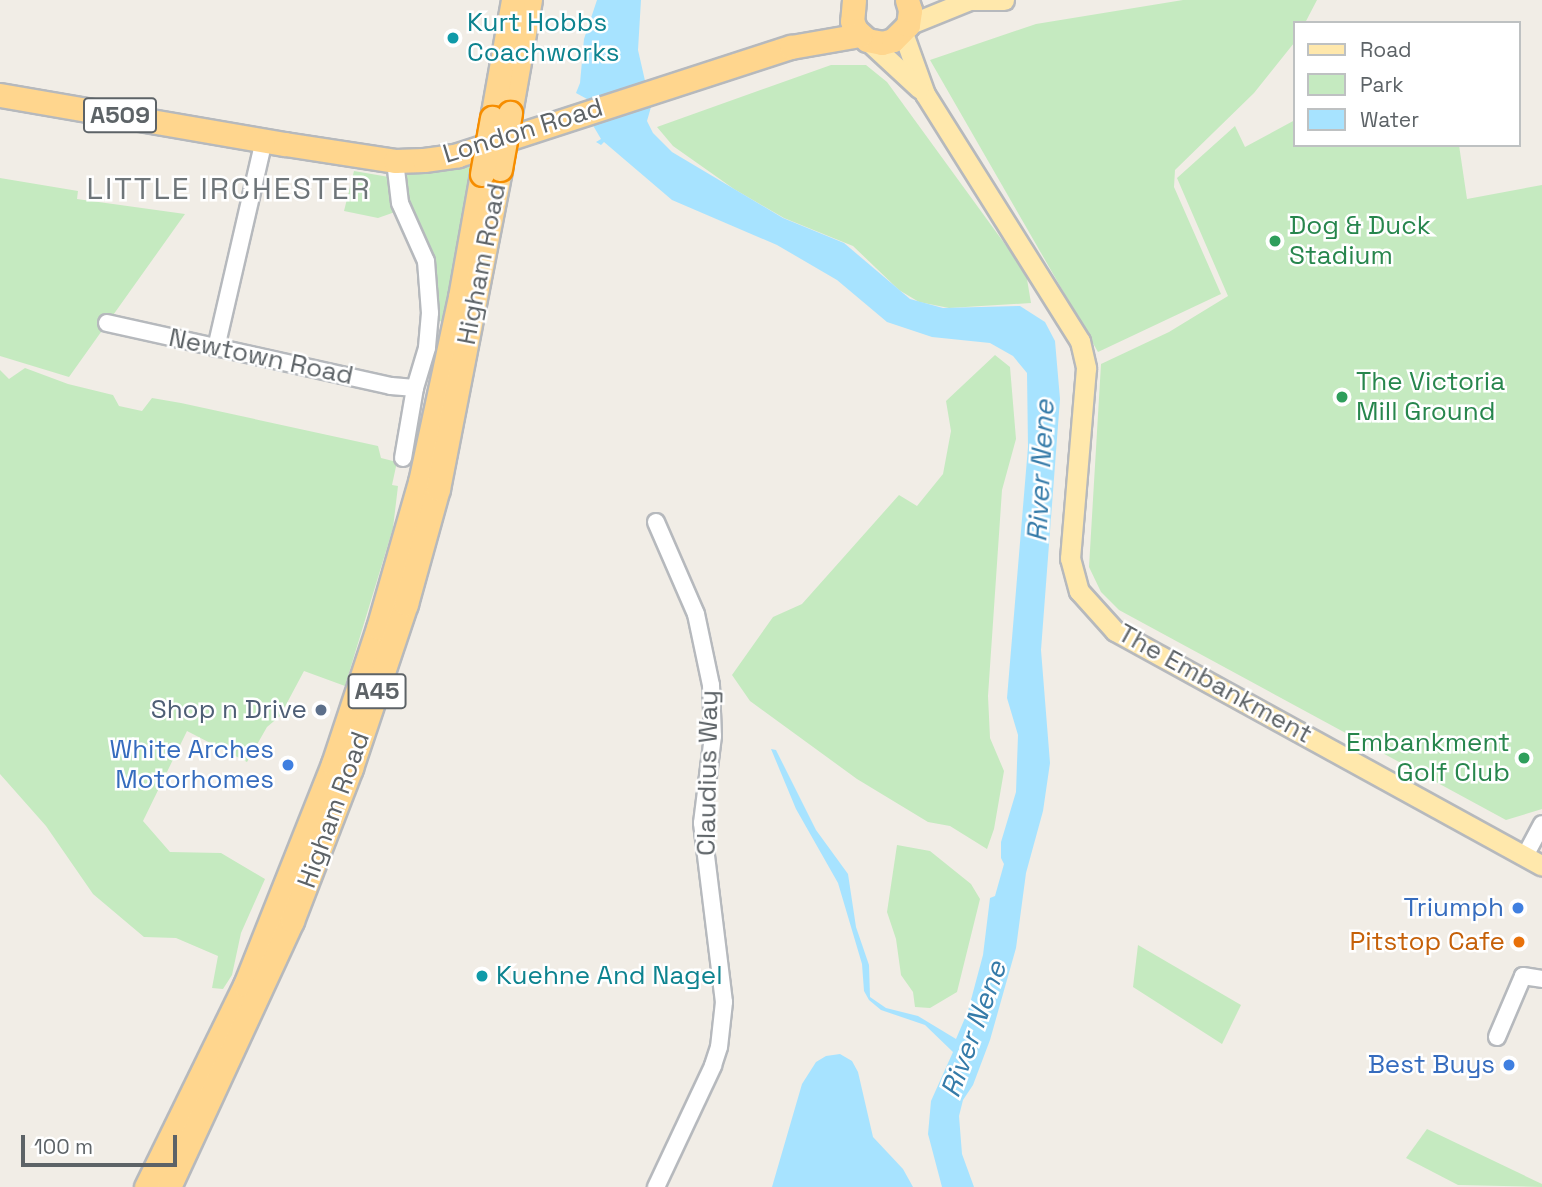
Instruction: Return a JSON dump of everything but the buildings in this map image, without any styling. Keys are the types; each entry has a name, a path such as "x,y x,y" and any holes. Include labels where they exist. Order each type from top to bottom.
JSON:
{"highway":[{"path":"906,29 910,10 907,0"},
{"name":"A45","path":"491,171 526,1"},
{"path":"853,2 852,21 863,37"},
{"name":"London Road","path":"791,47 853,2"},
{"name":"London Road","path":"0,95 395,161 458,155 791,47 863,37 888,43 906,29"},
{"name":"Higham Road","path":"146,1187 245,985 333,764 366,665 420,482 460,296 491,171"},
{"name":"Higham Road","path":"169,1187 292,921 351,768 406,604 438,489 491,171"}],"main road":[{"path":"906,29 965,1 1004,0"},
{"name":"The Embankment","path":"906,29 925,94"},
{"name":"The Embankment","path":"863,37 925,94 1080,341 1086,368 1070,558 1079,591 1115,631 1533,861"}],"street":[{"path":"216,348 264,140"},
{"path":"395,161 400,202 426,261 430,313 427,348 415,388 403,458"},
{"name":"Newtown Road","path":"107,323 391,386 415,388"},
{"name":"Claudius Way","path":"656,522 696,614 711,685 713,736 702,823 724,1002 719,1047 713,1066 656,1187"},
{"path":"1533,861 1542,824"},
{"path":"1497,1037 1523,976 1542,979"}],"green space":[{"path":"1183,0 1317,0 1306,21 1294,21 1294,43 1254,93 1175,170 1174,187 1221,294 1098,352 930,60 1036,24"},
{"path":"831,65 866,65 887,82 1026,273 1031,303 949,308 919,302 899,290 853,246 784,218 734,189 673,146 657,127"},
{"path":"1294,121 1294,147 1459,147 1467,199 1542,185 1542,809 1506,820 1119,610 1101,592 1089,567 1101,364 1169,332 1228,296 1177,178 1235,126 1245,147"},
{"path":"473,162 445,322 433,320 434,266 425,237 403,188 404,175"},
{"path":"354,171 389,177 395,212 378,218 344,211"},
{"path":"0,178 78,191 77,199 185,214 69,377 0,356"},
{"path":"995,355 1010,367 1016,439 1002,490 988,696 990,738 1004,771 994,829 987,849 950,826 928,822 857,779 750,701 732,675 773,617 802,604 899,495 917,506 943,474 951,431 946,401"},
{"path":"25,368 68,384 113,395 119,406 142,411 152,398 181,403 378,446 381,458 397,462 392,485 398,486 393,528 345,686 304,671 280,716 267,727 247,762 187,731 143,821 170,852 221,853 265,879 241,933 232,975 223,989 212,988 218,956 176,938 144,937 93,894 46,826 0,774 0,370 9,379"},
{"path":"897,845 930,851 971,884 980,899 957,992 930,1008 915,1007 913,992 901,975 896,939 887,912"},
{"path":"1138,945 1241,1005 1222,1044 1133,987"},
{"path":"1427,1129 1542,1184 1542,1187 1458,1185 1406,1158"}],"water":[{"name":"River Nene","path":"597,0 641,0 638,50 651,107 647,121 653,133 672,152 783,218 844,243 910,299 943,308 1020,306 1045,322 1055,341 1060,399 1041,650 1050,763 1043,811 1026,873 1016,948 990,1040 973,1085 963,1100 959,1116 962,1154 974,1187 942,1187 928,1134 931,1101 953,1052 925,1025 881,1010 869,1000 864,991 862,964 838,883 796,809 771,749 776,750 816,830 848,874 856,927 869,965 870,997 886,1008 918,1016 956,1039 968,1011 983,955 990,898 995,896 1004,864 1001,858 1001,842 1016,792 1018,735 1007,698 1028,447 1027,373 1013,356 990,343 932,337 887,322 837,280 777,245 672,200 604,142 601,145 596,142 601,139 591,122 587,99 576,93 580,83 584,39"},
{"path":"840,1054 852,1061 858,1072 873,1137 903,1169 913,1187 772,1187 802,1084 816,1062 826,1056"}],"place":[{"name":"Kurt Hobbs Coachworks","path":"453,38"},
{"name":"Dog & Duck Stadium","path":"1275,241"},
{"name":"The Victoria Mill Ground","path":"1342,397"},
{"name":"Shop n Drive","path":"321,710"},
{"name":"Embankment Golf Club","path":"1524,758"},
{"name":"White Arches Motorhomes","path":"288,765"},
{"name":"Triumph","path":"1518,908"},
{"name":"Pitstop Cafe","path":"1519,942"},
{"name":"Kuehne And Nagel","path":"482,976"},
{"name":"Best Buys","path":"1509,1065"}],"district":[{"name":"LITTLE IRCHESTER","path":"229,189"}]}
